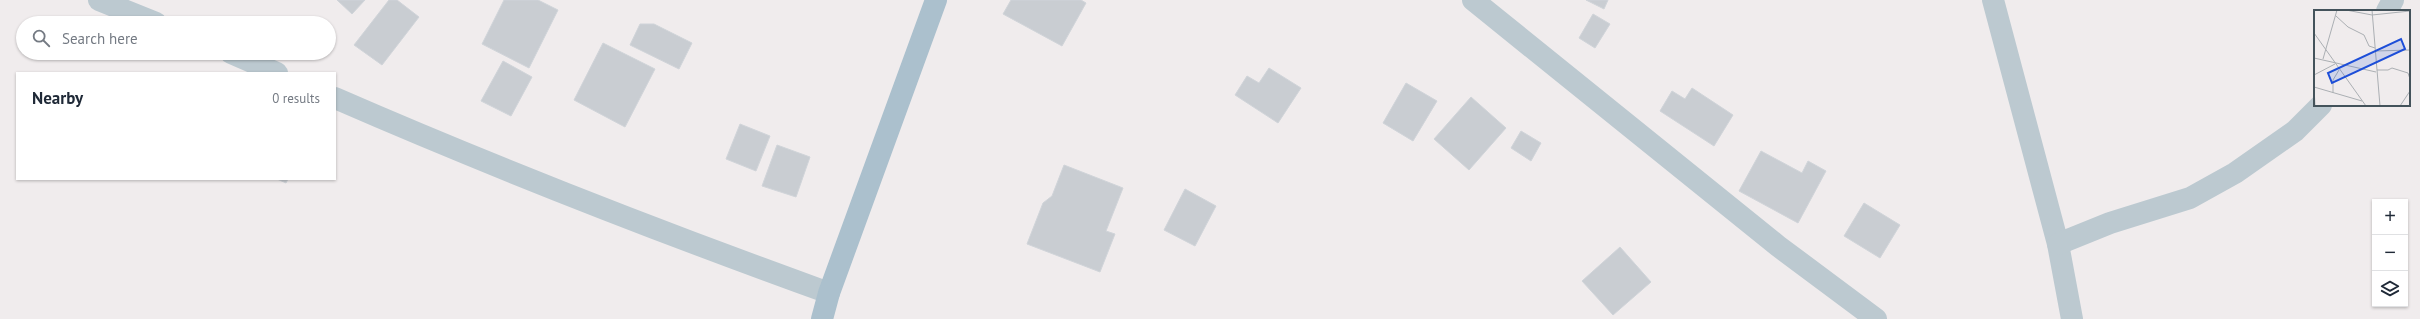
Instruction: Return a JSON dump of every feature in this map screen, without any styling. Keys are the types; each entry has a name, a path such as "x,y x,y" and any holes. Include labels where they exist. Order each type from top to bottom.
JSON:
{"main road":[{"path":"822,319 830,293 936,0"}],"street":[{"path":"99,0 139,16"},
{"path":"1473,0 1778,246 1876,319"},
{"path":"1993,0 2058,244 2072,319"},
{"path":"2388,10 2393,0"},
{"path":"247,60 275,72"},
{"path":"336,98 474,158 675,237 830,293"},
{"path":"2058,244 2110,224 2190,198 2235,173 2295,132 2320,106"}],"building":[{"path":"337,0 365,0 352,14"},
{"path":"389,0 397,0 419,17 382,65 354,45"},
{"path":"504,0 538,0 558,10 529,68 482,44"},
{"path":"1011,0 1081,0 1086,3 1062,46 1003,14"},
{"path":"1586,0 1608,0 1604,9"},
{"path":"1593,14 1610,24 1595,48 1579,38"},
{"path":"640,24 654,24 692,43 679,69 630,45"},
{"path":"603,43 655,69 625,127 574,100"},
{"path":"503,61 532,77 511,116 481,101"},
{"path":"1269,68 1301,88 1278,123 1235,95 1247,76 1259,83"},
{"path":"1406,83 1437,101 1413,141 1383,123"},
{"path":"1692,88 1733,115 1714,146 1660,111 1672,91 1685,99"},
{"path":"1471,97 1506,128 1469,170 1434,139"},
{"path":"740,124 770,136 756,171 726,159"},
{"path":"1521,131 1541,143 1531,161 1511,148"},
{"path":"777,145 810,157 796,197 762,186"},
{"path":"1761,151 1802,173 1808,161 1826,171 1798,223 1739,191"},
{"path":"1064,165 1123,188 1106,231 1115,234 1100,272 1027,244 1043,203 1052,196"},
{"path":"279,180 288,180 286,183"},
{"path":"1185,189 1216,206 1195,246 1164,230"},
{"path":"1864,203 1900,225 1880,258 1844,236"},
{"path":"1620,247 1651,282 1613,315 1582,281"}]}
